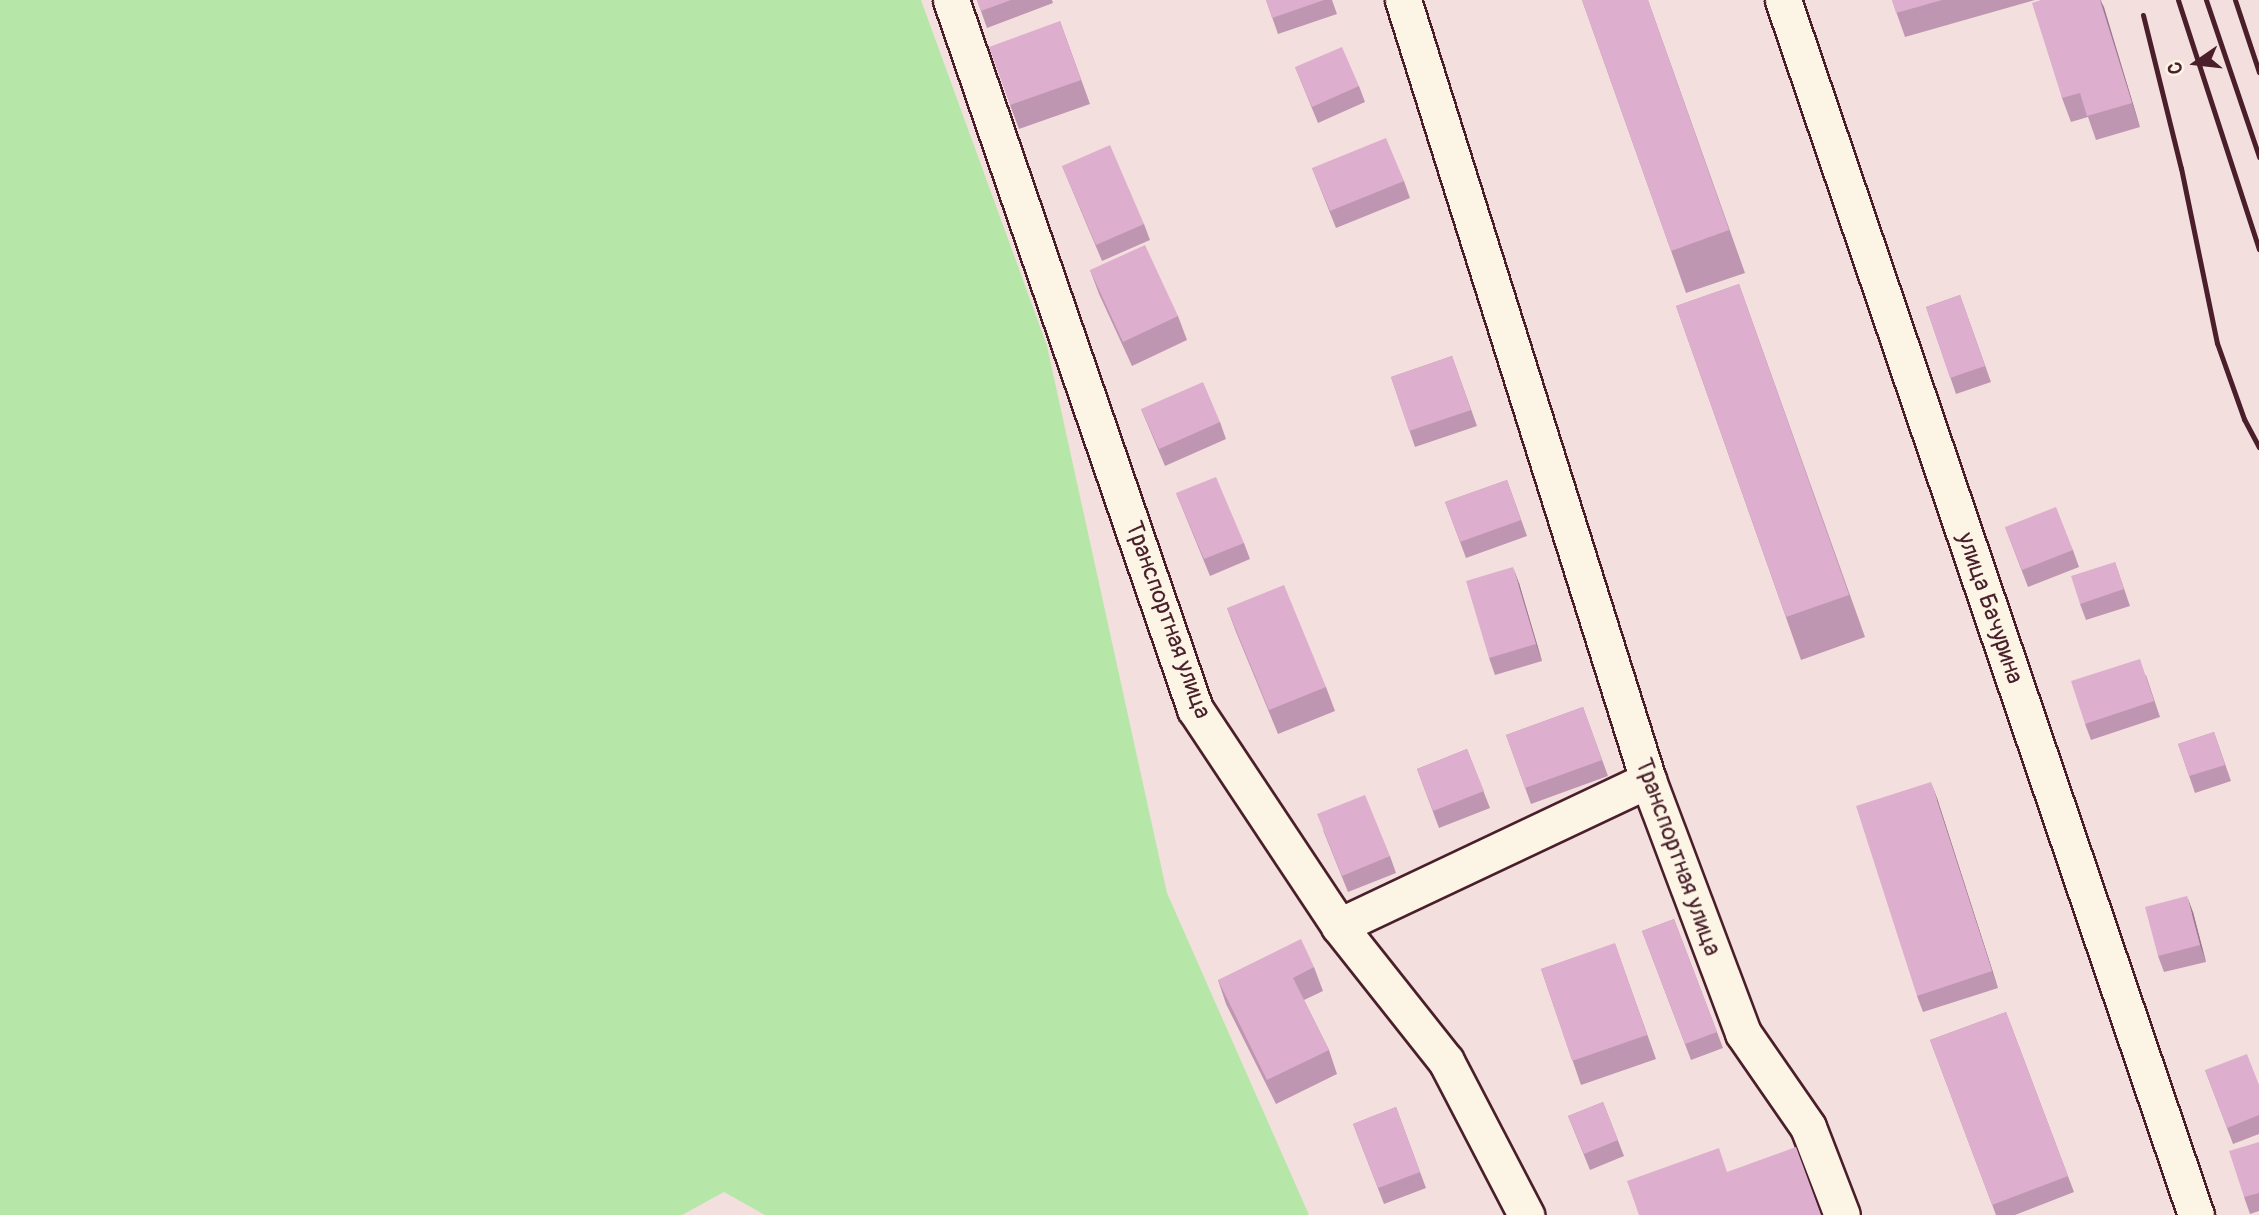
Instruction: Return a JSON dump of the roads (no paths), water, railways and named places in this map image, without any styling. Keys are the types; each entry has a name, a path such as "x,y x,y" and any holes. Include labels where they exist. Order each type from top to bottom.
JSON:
{"street":[{"name":"Транспортная улица","path":"951,0 1195,709 1339,926 1446,1061 1526,1215"},
{"name":"Транспортная улица","path":"1403,0 1648,780 1744,1033 1808,1127 1842,1215"},
{"name":"улица Бачурина","path":"1783,0 2196,1215"},
{"path":"1339,926 1648,780"}],"railway":[{"path":"2178,0 2259,249"},
{"path":"2206,0 2259,157"},
{"path":"2235,0 2259,72"},
{"path":"2143,15 2181,168 2217,343 2244,419 2259,447"}]}
